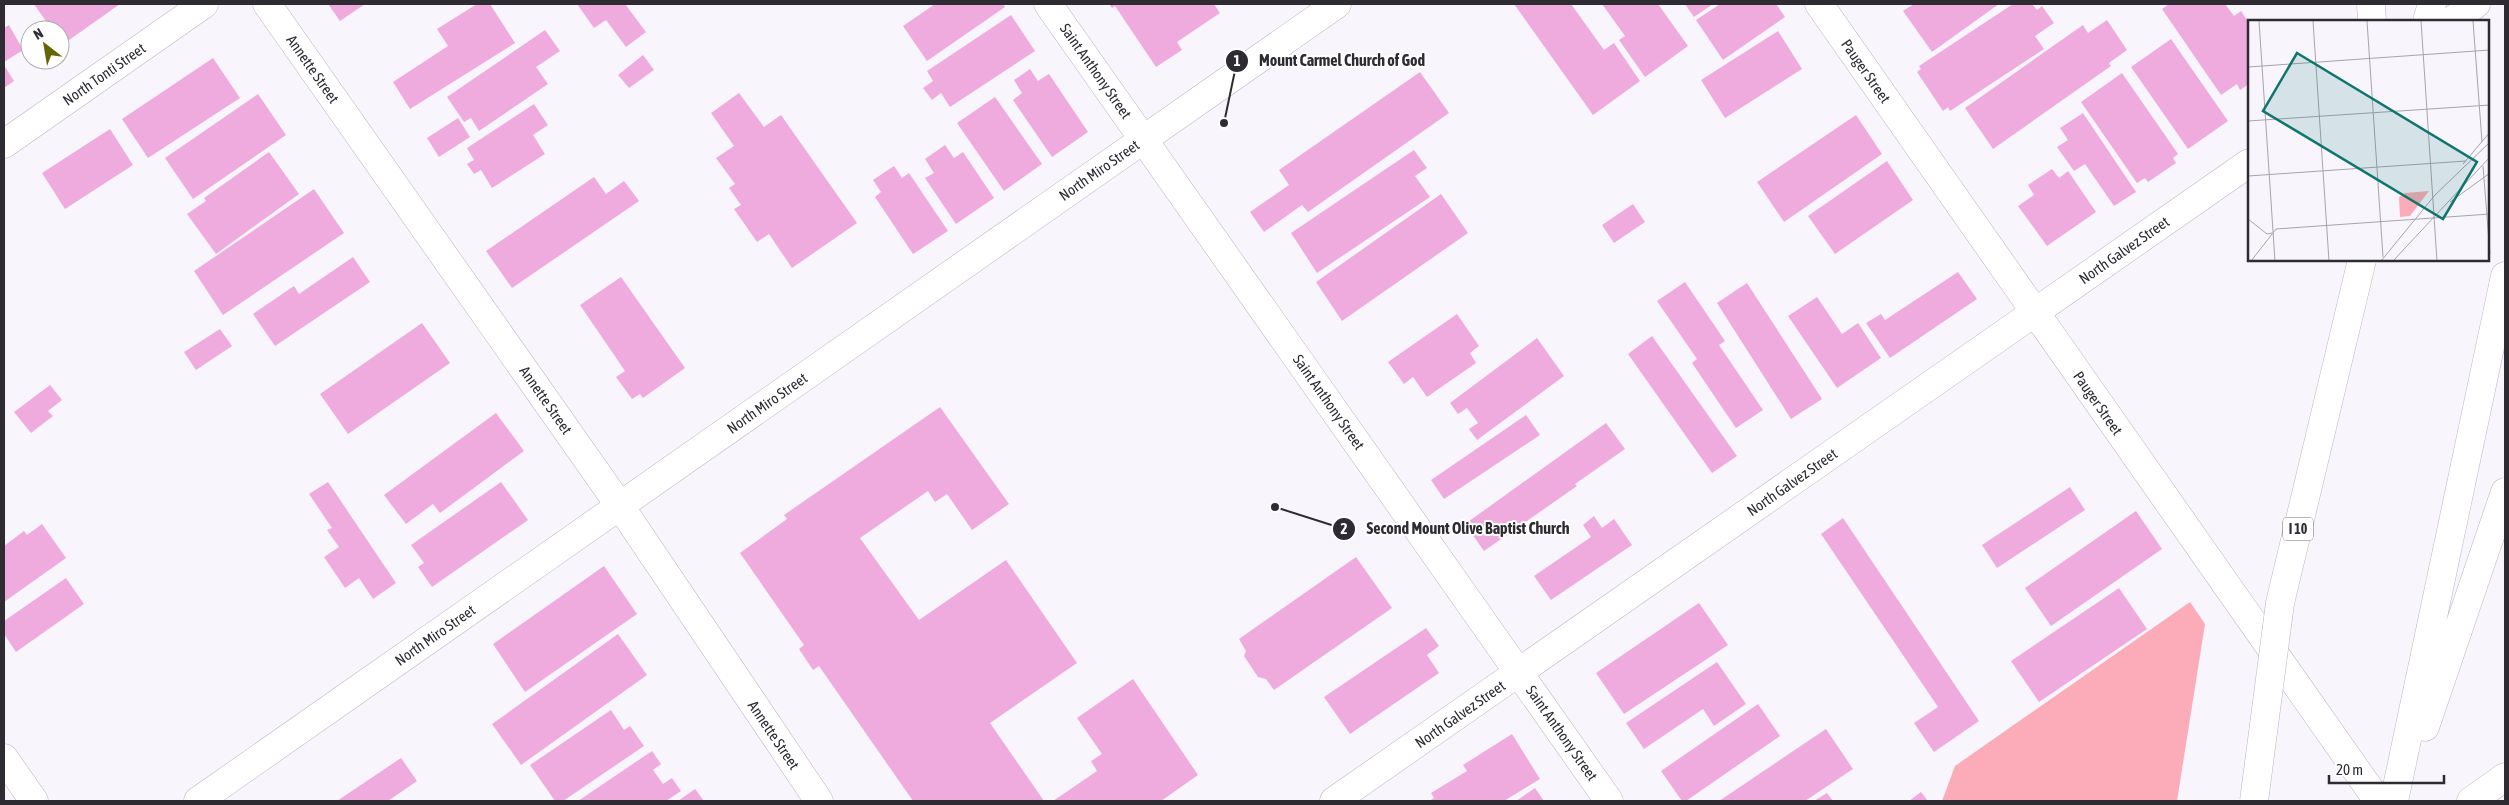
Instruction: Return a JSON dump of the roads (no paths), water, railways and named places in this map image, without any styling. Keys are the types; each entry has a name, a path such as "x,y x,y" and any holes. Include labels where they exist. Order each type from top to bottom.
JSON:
{"main road":[{"name":"North Tonti Street","path":"4,144 204,4"},
{"name":"Annette Street","path":"267,4 620,506 819,801"},
{"name":"Saint Anthony Street","path":"1048,4 1609,801"},
{"name":"North Miro Street","path":"198,801 1337,4"},
{"name":"Pauger Street","path":"1819,4 2378,801"},
{"path":"2371,4 2372,20"},
{"path":"2427,20 2432,4"},
{"path":"2452,20 2476,4"},
{"name":"North Galvez Street","path":"1334,801 2248,163"},
{"name":"I 10","path":"2254,801 2280,603 2362,261"},
{"path":"2394,801 2505,276"},
{"path":"2399,801 2505,492"},
{"path":"4,758 34,801"},
{"path":"2471,801 2505,777"}],"place":[{"name":"Mount Carmel Church of God","path":"1224,123"},
{"name":"Second Mount Olive Baptist Church","path":"1275,507"}]}
